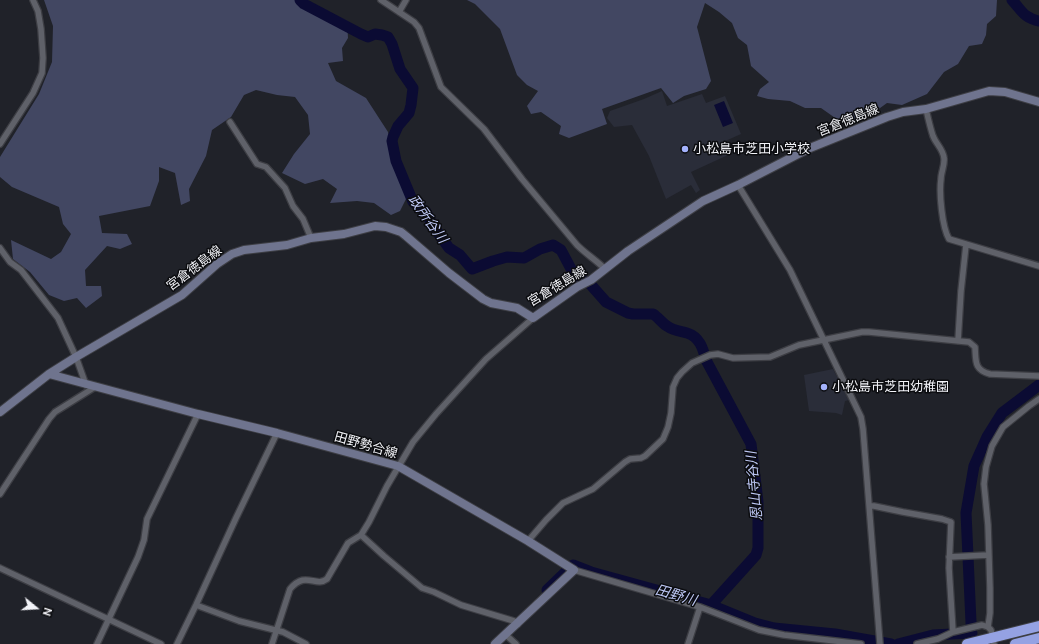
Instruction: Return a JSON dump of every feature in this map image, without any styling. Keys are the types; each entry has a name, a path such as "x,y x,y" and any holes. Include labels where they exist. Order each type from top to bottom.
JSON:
{"highway":[{"path":"967,644 990,641 1039,626"},
{"path":"1015,644 1039,638"}],"main road":[{"name":"宮倉徳島線","path":"0,412 49,374 76,356 182,294 217,264 232,254 244,250 288,245 310,238 344,234 375,226 386,227 401,232 483,299 491,303 517,308 533,318 567,293 591,280 660,229 703,201 810,148 903,112 926,109 996,91 1005,92 1039,102"},
{"name":"田野勢合線","path":"49,374 86,385 277,433 398,466 528,541 574,570"},
{"path":"495,644 574,570"}],"street":[{"path":"0,144 33,93 42,73 42,30 38,11 33,0"},
{"path":"381,0 414,22 419,28 441,87 484,129 522,179 577,245 605,269"},
{"path":"399,12 406,0"},
{"path":"926,109 933,135 943,152 945,159 941,187 943,217 949,239 1039,266"},
{"path":"230,122 257,164 266,167 285,188 293,206 303,219 310,238"},
{"path":"738,185 790,270 861,417 870,506 880,642"},
{"path":"958,340 966,245"},
{"path":"0,248 10,262 21,270 58,318 76,356 86,385"},
{"path":"272,644 290,589 295,583 304,579 320,582 327,579 348,543 361,534 369,522 398,466 426,425 486,359 533,318"},
{"path":"528,541 563,503 593,489 625,462 630,459 645,456 663,440 668,427 671,413 673,387 677,378 692,363 705,356 718,354 740,358 770,357 799,346 869,332 969,342 975,347 976,362 979,369 984,372 990,374 1038,376"},
{"path":"0,494 55,412 95,387"},
{"path":"990,641 991,630 988,627 990,613 990,588 985,555 988,525 984,484 986,467 992,446 1004,427 1028,406 1039,400"},
{"path":"97,644 138,557 144,540 147,519 198,414"},
{"path":"177,644 277,433"},
{"path":"870,506 951,522 955,631"},
{"path":"361,534 384,556 422,588 461,605 516,623"},
{"path":"952,556 985,555"},
{"path":"0,568 161,644"},
{"path":"574,570 700,607 759,630 771,633 861,644"},
{"path":"196,605 239,621 283,632 306,644"},
{"path":"688,644 700,607"},
{"path":"917,644 938,639 955,631 982,625 988,627"},
{"path":"506,635 516,644"}],"shaded area":[{"path":"44,0 308,0 313,6 347,21 348,38 342,48 343,61 328,63 336,81 366,98 388,132 393,162 408,195 400,211 391,215 374,203 357,201 330,203 337,189 323,179 305,184 282,173 294,154 310,134 308,115 295,97 277,95 256,90 244,95 231,117 212,130 206,156 189,189 190,201 181,205 175,173 159,167 159,181 150,206 99,216 102,233 127,234 132,244 120,249 107,246 85,270 86,286 101,286 102,296 86,308 77,298 64,301 49,295 30,272 13,259 11,240 51,259 61,252 71,234 63,224 59,207 12,187 0,177 0,157 39,94 52,62 53,26"},
{"path":"467,0 997,0 996,16 987,24 986,35 982,44 969,46 958,64 944,72 927,94 902,105 887,103 869,116 848,127 821,108 805,108 790,101 768,99 757,96 760,89 769,82 751,66 747,45 738,38 732,23 705,3 697,27 711,81 706,89 684,96 673,103 661,88 602,109 607,124 569,138 559,134 561,126 541,112 531,114 527,106 538,91 527,85 517,75 500,29 475,4"},
{"name":"小松島市芝田小学校","path":"662,91 667,106 702,94 706,103 725,96 741,134 723,142 728,155 691,172 700,190 696,193 691,185 666,199 649,156 632,125 614,127 607,118 610,111"},
{"path":"724,101 733,123 723,127 714,105"},
{"name":"小松島市芝田幼稚園","path":"833,369 849,400 845,401 842,415 836,413 809,411 804,375"}],"waterway":[{"name":"政所谷川","path":"300,0 304,4 368,37 375,34 388,37 392,44 400,69 413,88 409,113 398,126 392,141 396,161 413,202 426,212 433,226 449,248 460,255 472,269 507,257 524,258 540,249 553,245 561,250 578,282 584,281"},
{"name":"恩山寺谷川","path":"1012,0 1027,16 1039,21"},
{"name":"恩山寺谷川","path":"591,285 606,302 628,313 653,314 670,328 695,337 698,340 706,360 751,444 758,502 758,548 756,555 711,605"},
{"path":"972,644 966,513 974,466 987,437 1002,413 1039,385"},
{"name":"田野川","path":"547,590 573,565 591,572 711,605 755,623 774,628 835,634 891,644"},
{"name":"田野川","path":"898,644 933,635 972,633"}],"place":[{"name":"小松島市芝田小学校","path":"685,149"},
{"name":"小松島市芝田幼稚園","path":"824,387"}]}
